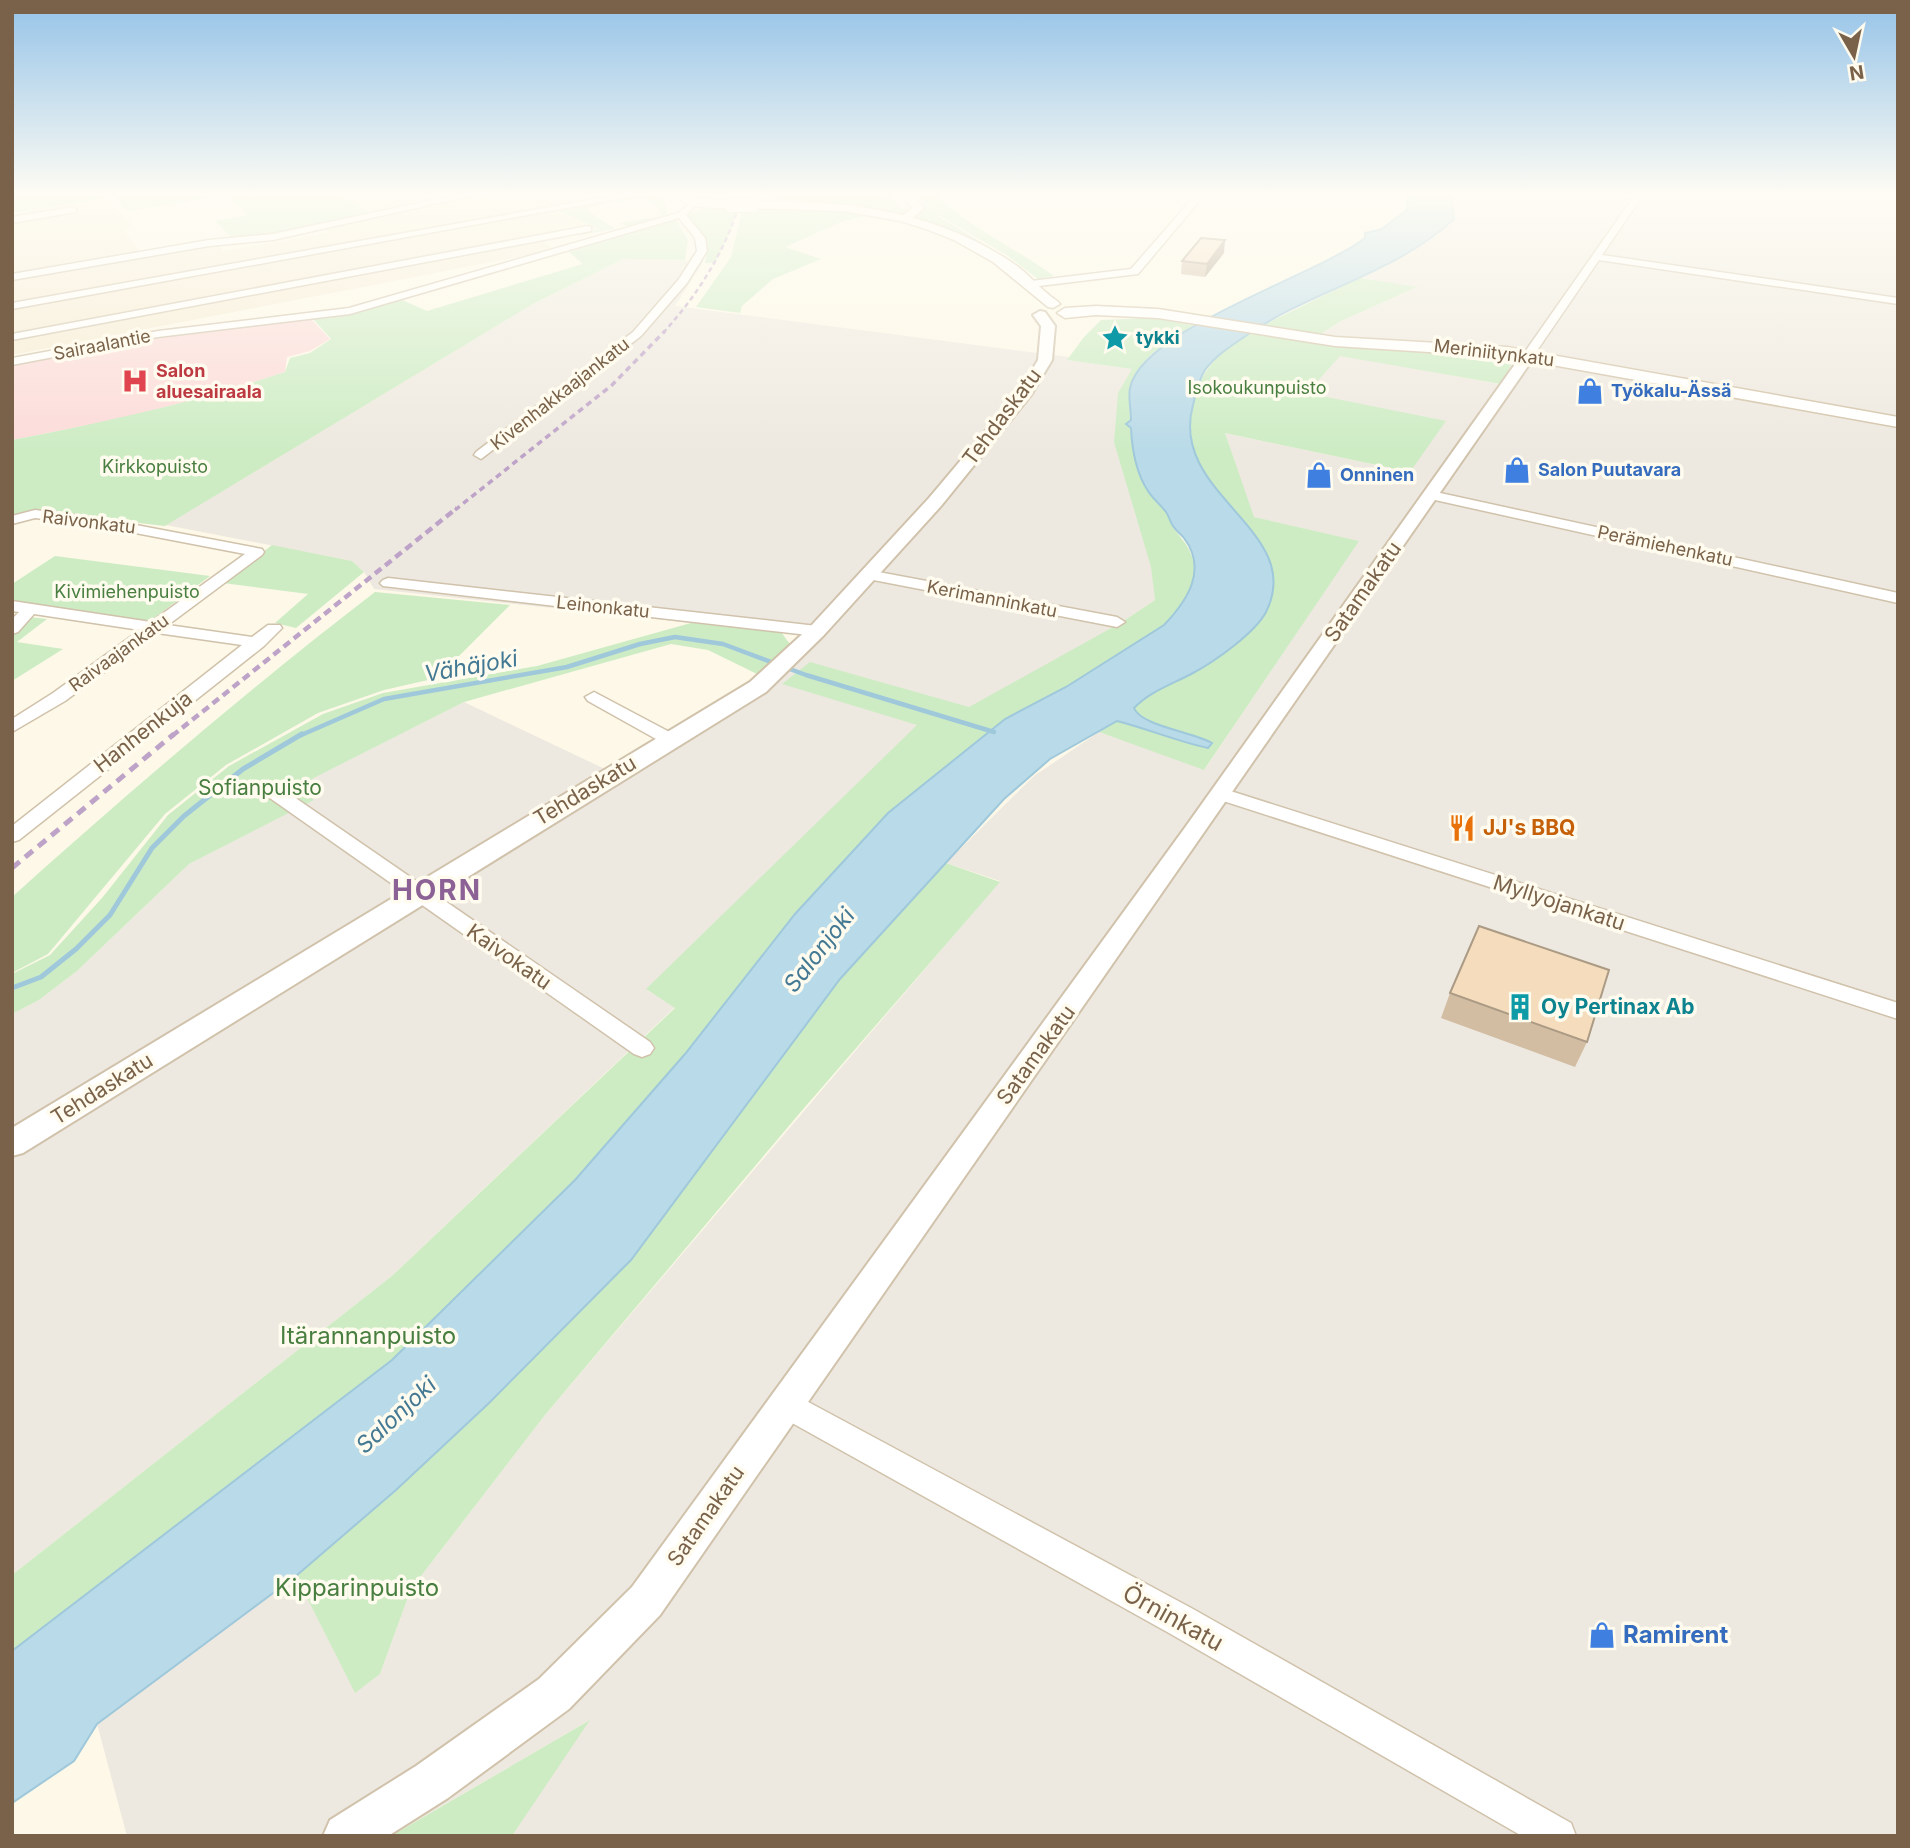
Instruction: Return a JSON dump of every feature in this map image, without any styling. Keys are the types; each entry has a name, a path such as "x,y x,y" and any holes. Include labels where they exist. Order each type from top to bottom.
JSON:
{"main road":[{"path":"1013,278 1048,307"},
{"name":"Meriniitynkatu","path":"1048,307 1142,312 1317,340 1440,345 1528,356 1898,422"}],"street":[{"path":"12,306 139,278"},
{"path":"12,337 328,278"},
{"name":"Sairaalantie","path":"12,362 159,334 350,311 463,278"},
{"name":"Kivenhakkaajankatu","path":"481,455 637,334 685,278"},
{"path":"1048,307 1119,278"},
{"name":"Satamakatu","path":"346,1836 432,1782 554,1694 646,1601 1221,794 1581,278"},
{"path":"1742,278 1898,301"},
{"name":"Tehdaskatu","path":"12,1144 758,687 817,631 935,502 1026,392 1045,360 1048,307"},
{"name":"Perämiehenkatu","path":"1431,495 1898,598"},
{"name":"Raivonkatu","path":"12,520 35,514 165,533 257,552"},
{"name":"Raivaajankatu","path":"12,727 59,697 257,552"},
{"name":"Kerimanninkatu","path":"868,575 1117,622"},
{"name":"Leinonkatu","path":"388,583 817,631"},
{"path":"12,607 258,643"},
{"path":"12,629 30,609"},
{"name":"Hanhenkuja","path":"12,836 274,628"},
{"path":"594,697 671,740"},
{"name":"Kaivokatu","path":"274,792 642,1048"},
{"name":"Myllyojankatu","path":"1221,794 1898,1011"},
{"name":"Örninkatu","path":"786,1404 1181,1622 1558,1836"}],"shaded area":[{"path":"12,278 408,278 12,355"},
{"path":"585,278 693,278 675,306 1069,357 1068,360 1132,369 1155,600 1122,622 647,990 675,1007 393,1275 12,1575 12,1014 39,1000 77,971 189,864 313,800 295,787 464,702 609,771 762,677 804,635 374,589 364,572 352,561 166,525 531,305"},
{"path":"1361,278 1898,278 1898,1836 512,1836 588,1721 391,1836 127,1836 97,1724 296,1576 355,1692 380,1674 411,1589 545,1415 1000,881 946,863 1034,776 1099,732 1205,769 1358,541 1253,517 1225,433 1410,472 1306,393 1340,355 1500,384 1512,364 1500,355 1316,337 1341,321 1415,288"},
{"name":"Salon aluesairaala","path":"311,319 330,339 310,351 287,357 285,372 231,390 119,419 12,440 12,365 189,333"}],"green space":[{"name":"Kirkkopuisto","path":"536,278 585,278 531,305 165,526 35,511 12,517 12,440 150,410 285,372 290,358 310,353 331,339 313,319 334,317 402,300 427,311"},
{"path":"716,278 775,278 742,306 740,313 696,307"},
{"name":"Isokoukunpuisto","path":"1360,278 1417,287 1341,321 1316,337 1257,328"},
{"name":"Itärannanpuisto","path":"1152,318 1197,326 1149,357 1135,376 1129,391 1132,442 1141,479 1167,514 1194,562 1192,590 1180,609 1164,625 1066,687 1005,719 888,813 795,914 685,1054 575,1180 392,1360 12,1651 12,1575 393,1275 675,1008 646,989 917,725 782,684 810,662 969,707 1122,622 1155,600 1151,567 1114,442 1118,393 1132,369 1067,360 1101,320"},
{"name":"Isokoukunpuisto","path":"1249,334 1500,355 1512,363 1501,384 1340,356 1307,393 1446,421 1410,472 1225,433 1254,517 1359,541 1204,770 1099,732 1160,689 1263,547 1203,474 1190,446 1188,434 1193,404 1202,378 1222,353"},
{"path":"272,545 352,561 364,572 296,628 275,623 308,594 223,583"},
{"name":"Kivimiehenpuisto","path":"55,556 210,576 150,621 12,602 12,584"},
{"path":"375,592 510,605 437,678 384,690 318,713 226,765 165,814 48,954 12,973 12,897 191,741"},
{"path":"12,615 47,619 17,642 63,649 12,681"},
{"name":"Sofianpuisto","path":"691,623 781,632 792,647 757,674 708,650 671,644 464,702 296,787 314,800 189,864 77,971 39,1000 12,1014 12,974 50,955 102,898 168,815 229,766 323,714 383,693 537,666"},
{"name":"Kipparinpuisto","path":"946,863 1000,882 799,1114 545,1415 411,1589 380,1674 355,1693 296,1576 396,1490 488,1404 631,1260 840,979"},
{"path":"590,1720 512,1836 391,1836"}],"water":[{"name":"Salonjoki","path":"1290,278 1357,278 1250,333 1215,359 1205,370 1199,383 1193,405 1191,436 1200,464 1254,534 1268,558 1274,583 1266,612 1244,638 1212,662 1154,692 1134,708 1146,720 1212,743 1208,748 1117,721 1050,759 1004,799 840,979 631,1260 488,1404 396,1490 296,1576 97,1724 74,1761 12,1803 12,1651 392,1360 575,1180 685,1054 795,914 888,813 1005,719 1066,687 1164,625 1180,606 1192,584 1194,562 1184,538 1174,528 1166,512 1150,494 1140,477 1131,428 1126,424 1131,420 1130,388 1142,366 1165,345 1234,305"}],"building":[{"name":"Oy Pertinax Ab","path":"1479,926 1609,970 1587,1042 1450,993"}],"waterway":[{"name":"Vähäjoki","path":"299,736 384,699 567,667 640,644 675,637 723,644 806,675 994,732"},
{"name":"Vähäjoki","path":"12,988 41,977 76,949 110,915 152,848 184,816 243,769 302,734"}],"railway":[{"path":"663,333 705,278"},
{"path":"455,510 612,385 665,331"},
{"path":"172,736 457,508"},
{"path":"12,868 174,734"}],"place":[{"name":"tykki","path":"1115,338"},
{"name":"Salon aluesairaala","path":"135,381"},
{"name":"Työkalu-Ässä","path":"1590,391"},
{"name":"Salon Puutavara","path":"1517,470"},
{"name":"Onninen","path":"1319,475"},
{"name":"JJ's BBQ","path":"1462,828"},
{"name":"Oy Pertinax Ab","path":"1520,1007"},
{"name":"Ramirent","path":"1602,1635"}],"district":[{"name":"HORN","path":"437,890"}]}
